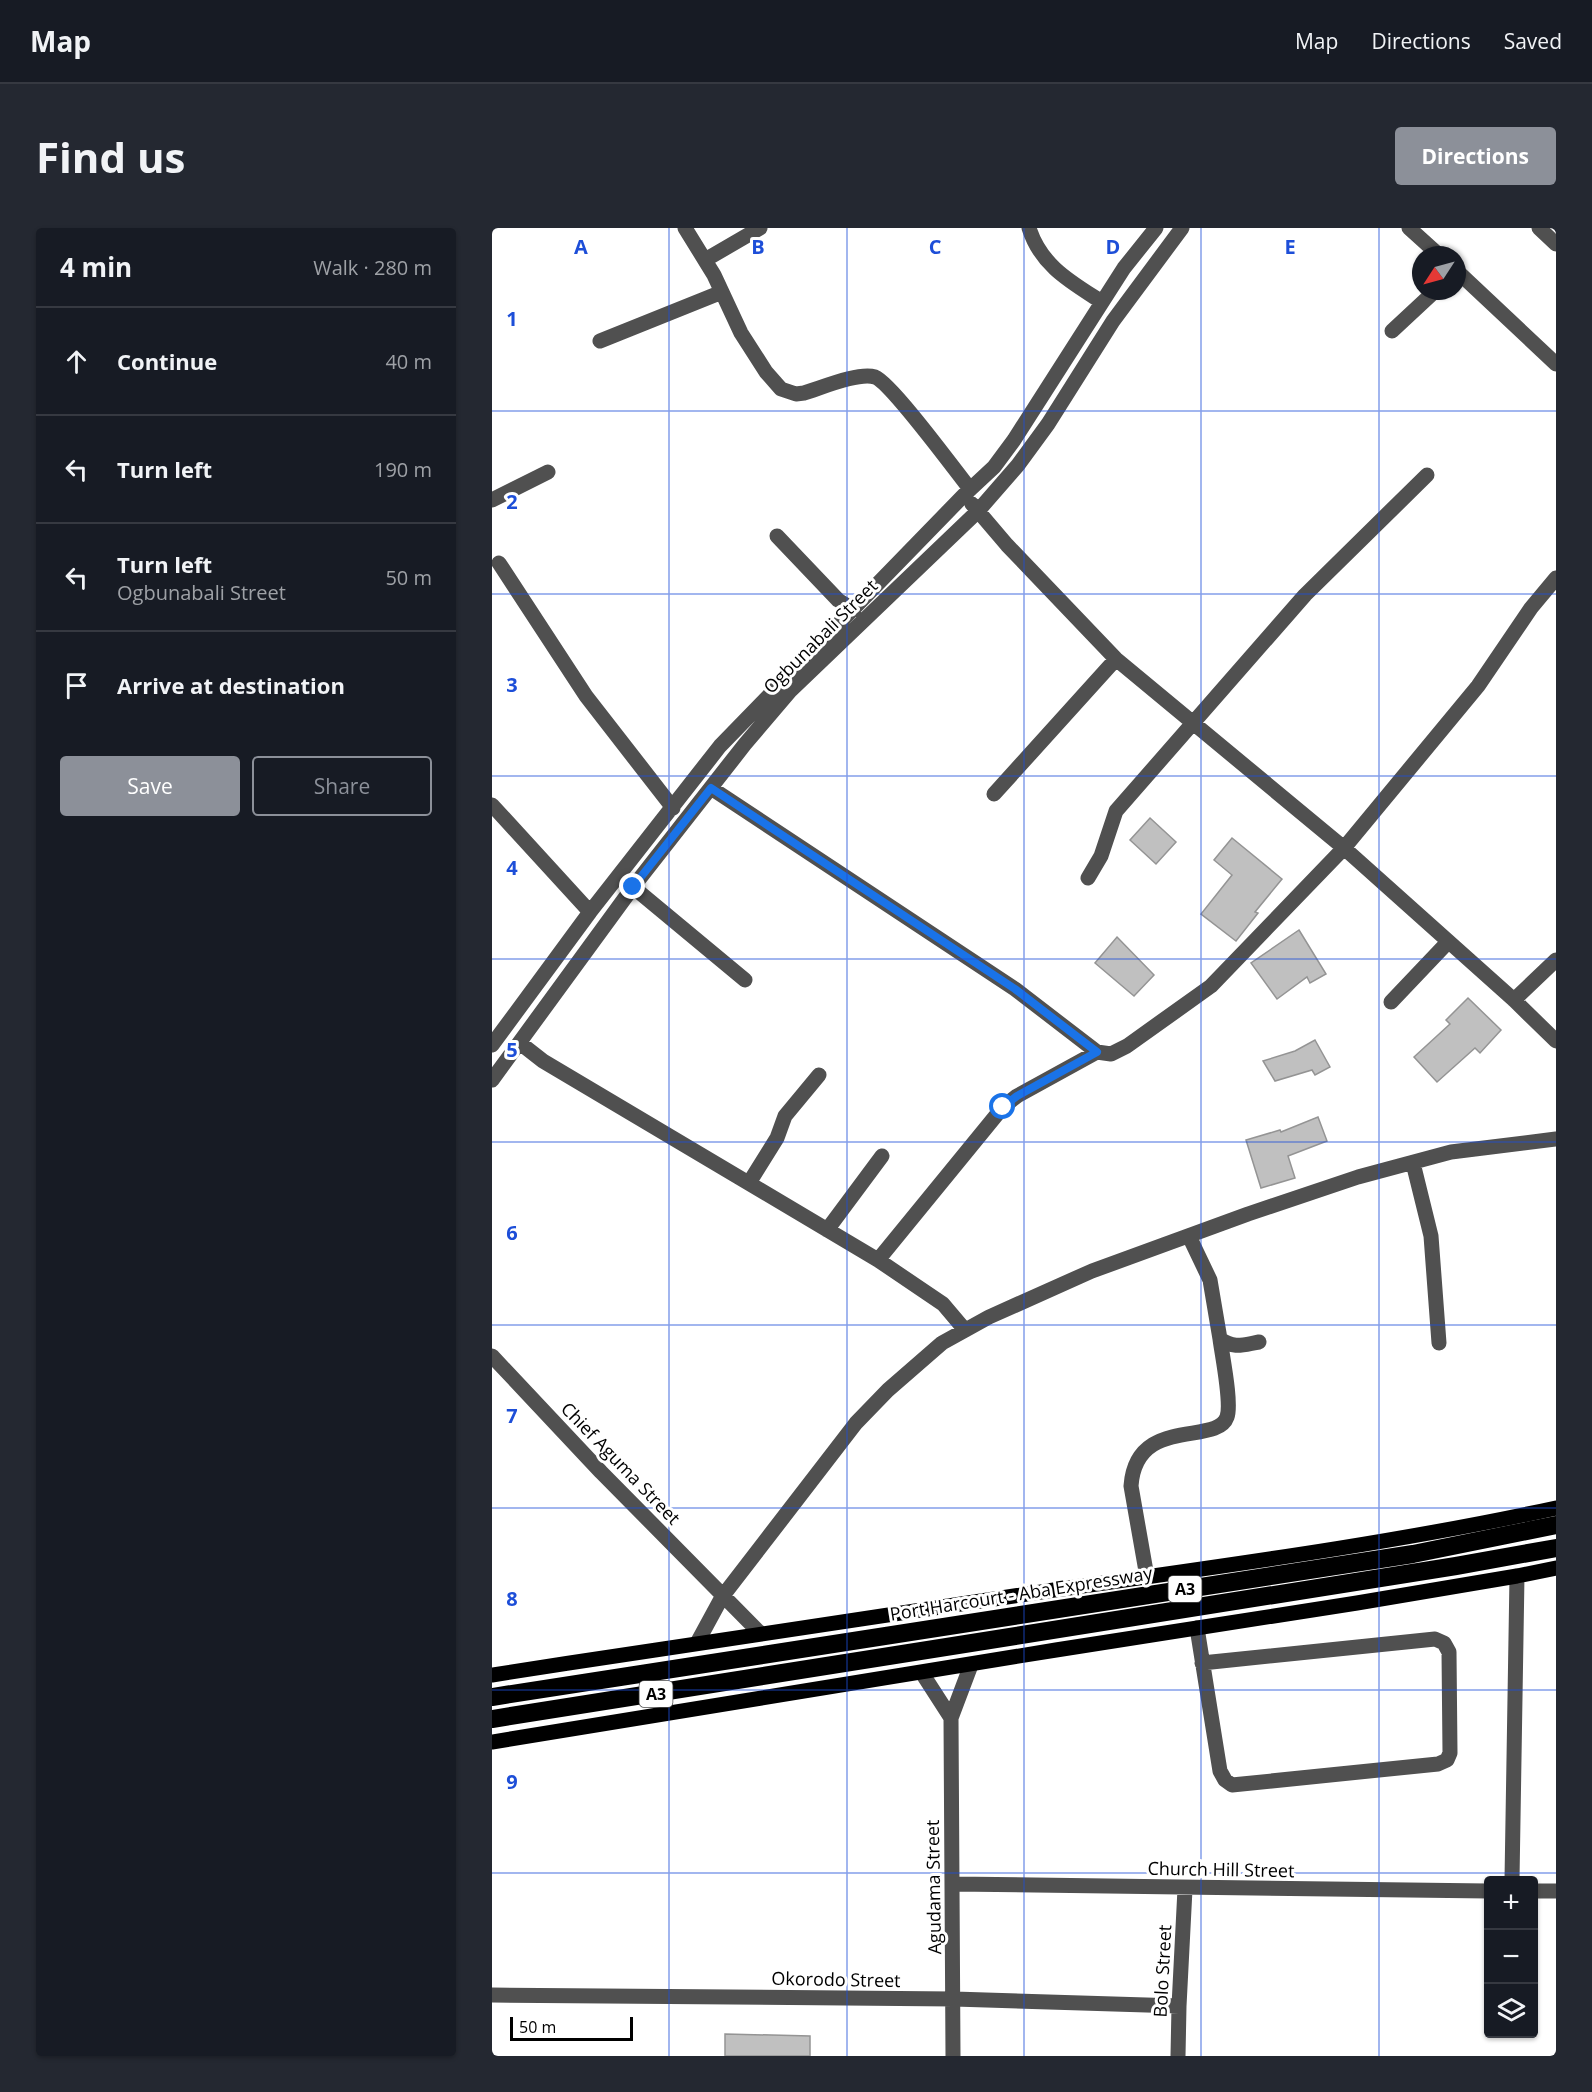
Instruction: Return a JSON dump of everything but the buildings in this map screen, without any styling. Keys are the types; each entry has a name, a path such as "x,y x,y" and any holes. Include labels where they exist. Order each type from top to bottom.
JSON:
{"highway":[{"name":"Port Harcourt - Aba Expressway","path":"492,1697 1401,1556 1556,1526"},
{"name":"A3","path":"492,1719 1456,1566 1556,1548"}],"main road":[{"path":"492,1675 1410,1536 1556,1508"},
{"path":"492,1742 1556,1568"}],"street":[{"path":"685,228 705,260 741,333 766,372 781,389 795,394 804,393 862,375 881,380 900,401 967,492 978,511 1007,545 1116,658 1344,848 1514,1000 1556,1041"},
{"path":"705,260 760,228"},
{"path":"1029,228 1036,245 1058,274 1102,302"},
{"name":"Ogbunabali Street","path":"492,1045 590,912 720,746 786,676 994,467 1014,440 1124,268 1156,228"},
{"name":"Ogbunabali Street","path":"492,1080 633,887 791,690 978,511 1018,465 1048,424 1113,321 1182,228"},
{"path":"1409,228 1429,246"},
{"path":"1539,228 1556,244"},
{"path":"1466,280 1556,364"},
{"path":"600,341 722,292"},
{"path":"1392,331 1425,300"},
{"path":"492,500 548,472"},
{"path":"1088,878 1101,856 1116,811 1305,594 1427,475"},
{"path":"777,536 838,600 854,610"},
{"path":"500,563 586,696 642,771 673,807"},
{"path":"711,788 1015,989 1097,1052 1111,1054 1127,1046 1211,986 1344,848 1478,686 1531,608 1556,578"},
{"path":"994,794 1116,658"},
{"path":"492,805 590,912"},
{"path":"633,887 745,980"},
{"path":"1391,1002 1448,942"},
{"path":"1514,1000 1556,960"},
{"path":"520,1043 543,1061 878,1260 943,1304 965,1330"},
{"path":"878,1260 1003,1107 1017,1096 1097,1052"},
{"path":"749,1183 777,1137 785,1116 819,1075"},
{"path":"697,1643 722,1597 856,1423 888,1390 942,1343 989,1317 1092,1271 1358,1177 1451,1152 1556,1139"},
{"path":"827,1230 882,1156"},
{"path":"1413,1162 1431,1236 1439,1343"},
{"path":"1147,1577 1131,1486 1132,1471 1139,1458 1150,1447 1168,1437 1215,1428 1223,1424 1227,1416 1228,1403 1220,1339 1210,1280 1189,1236"},
{"path":"1220,1339 1230,1346 1259,1342"},
{"name":"Chief Aguma Street","path":"492,1356 722,1597 760,1633"},
{"path":"1512,1876 1517,1576"},
{"path":"1197,1628 1202,1663 1220,1771 1225,1780 1232,1785 1438,1764 1447,1760 1450,1753 1449,1652 1444,1643 1435,1639 1202,1663"},
{"path":"951,1718 971,1665"},
{"path":"922,1673 951,1718"},
{"name":"Agudama Street","path":"951,1718 953,2056"},
{"name":"Church Hill Street","path":"953,1884 1185,1889 1484,1891"},
{"name":"Bolo Street","path":"1178,2056 1185,1889"},
{"path":"1538,1891 1556,1891"},
{"name":"Okorodo Street","path":"492,1995 954,2000 1179,2006"}],"route":[{"path":"633,887 711,788 1015,989 1097,1052 1017,1096 1003,1107"}]}
